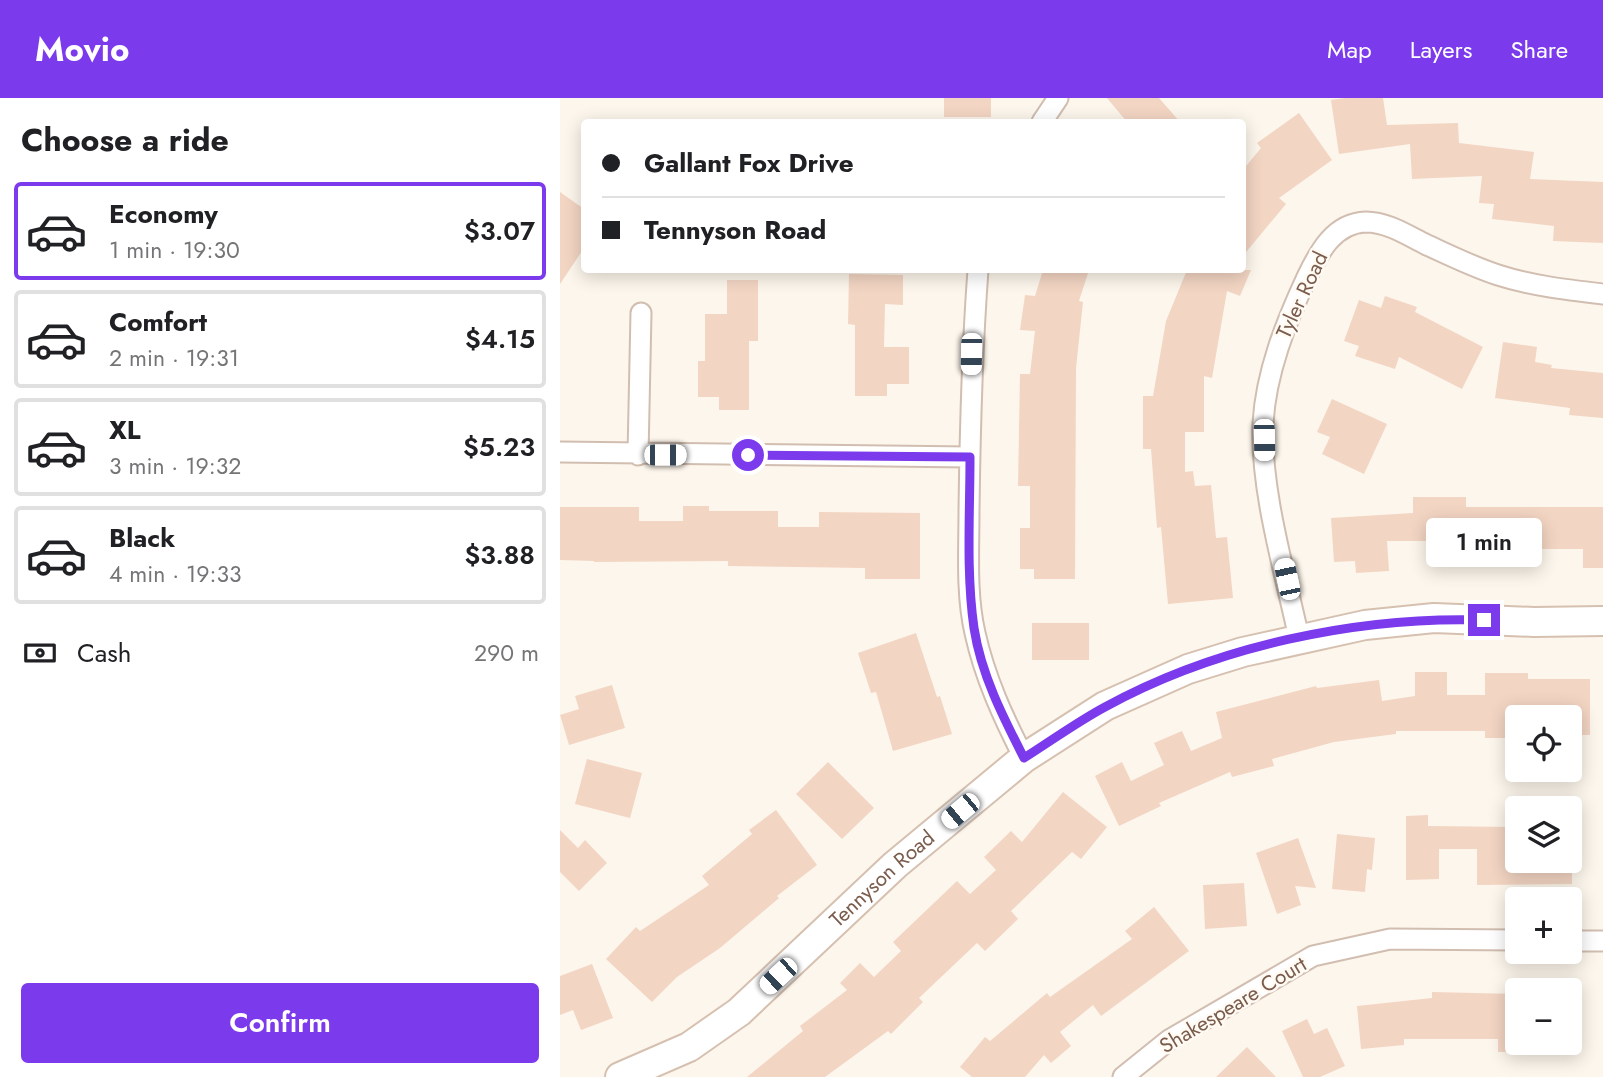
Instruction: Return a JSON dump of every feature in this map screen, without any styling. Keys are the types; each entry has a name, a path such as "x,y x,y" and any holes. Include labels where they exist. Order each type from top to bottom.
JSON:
{"street":[{"path":"1044,119 1058,98"},
{"name":"Tyler Road","path":"1299,638 1268,491 1263,422 1271,374 1285,325 1320,249 1349,225 1365,222 1382,224 1452,257 1499,275 1557,288 1603,294"},
{"path":"978,273 971,354 969,580 974,630 984,668 997,705 1024,758"},
{"path":"638,455 641,313"},
{"path":"560,453 970,457"},
{"name":"Tennyson Road","path":"620,1077 689,1047 739,1013 895,865 1024,758 1105,706 1188,669 1299,638 1365,625 1434,618 1534,622 1603,621"},
{"name":"Shakespeare Court","path":"1123,1077 1169,1040 1313,956 1390,939 1505,940"},
{"path":"1582,941 1603,941"}],"building":[{"path":"944,98 991,98 991,117 944,117"},
{"path":"1107,98 1159,98 1177,119 1124,119"},
{"path":"1383,98 1387,125 1458,123 1459,143 1534,152 1530,179 1603,182 1603,243 1553,241 1554,226 1492,219 1494,204 1479,203 1482,176 1412,179 1410,144 1339,154 1331,100"},
{"path":"1299,113 1332,160 1279,198 1286,204 1246,252 1246,166 1261,148 1257,143"},
{"path":"560,192 581,207 581,252 560,284"},
{"path":"1246,270 1251,270 1240,296 1227,291 1212,378 1204,376 1204,432 1185,432 1185,472 1193,471 1195,486 1211,485 1216,538 1227,537 1233,598 1168,604 1161,527 1157,528 1151,449 1143,449 1143,396 1153,396 1166,321 1186,273 1246,273"},
{"path":"1042,273 1088,273 1079,301 1083,302 1076,368 1075,579 1034,579 1034,569 1020,569 1020,528 1030,528 1030,486 1018,486 1020,374 1030,374 1035,331 1020,330 1025,295 1035,296"},
{"path":"849,274 903,275 903,305 885,304 884,347 909,347 909,384 887,384 887,396 855,396 855,325 848,324"},
{"path":"727,280 758,280 758,341 749,341 749,410 719,410 719,397 698,397 698,361 705,361 705,314 727,314"},
{"path":"1385,296 1417,307 1415,312 1483,347 1462,389 1399,357 1395,369 1355,356 1359,346 1344,341 1359,300 1381,308"},
{"path":"1503,342 1537,347 1535,362 1552,365 1551,368 1603,373 1603,418 1569,415 1570,408 1495,398"},
{"path":"1332,399 1387,424 1364,474 1322,454 1330,437 1317,432"},
{"path":"1413,497 1466,497 1466,507 1603,507 1603,568 1583,568 1583,549 1539,549 1539,561 1490,561 1490,554 1431,554 1431,541 1387,541 1389,571 1356,573 1355,561 1334,562 1331,518 1413,513"},
{"path":"683,506 709,506 709,511 778,511 778,527 819,527 819,512 920,513 920,579 865,579 865,568 728,566 728,561 560,560 560,507 639,507 639,521 683,521"},
{"path":"1032,623 1089,623 1089,660 1032,660"},
{"path":"916,633 952,734 893,751 876,692 871,693 858,653"},
{"path":"1415,672 1447,672 1447,695 1485,695 1485,673 1528,673 1528,679 1590,679 1590,735 1582,735 1582,705 1505,705 1505,738 1485,738 1485,731 1396,731 1396,734 1334,742 1272,759 1274,766 1232,777 1230,772 1159,803 1161,806 1119,826 1095,776 1122,762 1131,781 1164,765 1154,743 1182,731 1191,751 1222,738 1216,712 1316,686 1379,680 1382,701 1415,696"},
{"path":"612,685 625,728 569,745 560,715 579,709 575,696"},
{"path":"587,759 642,773 630,818 575,804"},
{"path":"828,762 874,808 842,839 796,794"},
{"path":"1063,792 1107,827 1081,859 1072,852 1011,911 1018,919 985,951 977,943 919,998 923,1002 891,1034 888,1031 825,1077 747,1077 803,1031 800,1026 847,990 840,983 860,963 874,977 901,951 893,942 957,881 970,894 996,870 984,857 1011,831 1022,842"},
{"path":"776,810 817,865 777,896 779,898 720,948 677,977 652,1002 606,959 636,927 640,931 709,885 702,876 752,834 749,830"},
{"path":"1428,815 1428,826 1505,827 1505,873 1572,873 1572,884 1477,885 1477,849 1439,849 1439,879 1406,880 1406,816"},
{"path":"560,830 578,848 585,840 607,863 579,891 560,872"},
{"path":"1337,834 1375,838 1372,870 1367,869 1365,892 1332,889"},
{"path":"1298,838 1316,888 1295,886 1301,905 1277,914 1256,853"},
{"path":"1244,883 1247,926 1205,929 1203,885"},
{"path":"1154,907 1189,951 1101,1016 1093,1005 1060,1032 1071,1046 1051,1063 1044,1055 1025,1077 972,1077 960,1067 985,1037 990,1041 1047,993 1050,997 1132,939 1125,931"},
{"path":"592,964 613,1018 581,1030 573,1010 560,1015 560,976"},
{"path":"1432,992 1505,994 1505,1052 1498,1052 1498,1039 1404,1039 1404,1045 1361,1049 1357,1006 1432,998"},
{"path":"1307,1019 1314,1034 1327,1028 1345,1066 1320,1077 1303,1077 1282,1031"},
{"path":"1247,1047 1276,1077 1216,1077"}],"route":[{"path":"748,455 970,457 969,580 974,630 997,705 1024,758 1105,706 1188,669 1243,652 1365,625 1434,618 1484,620"}]}
